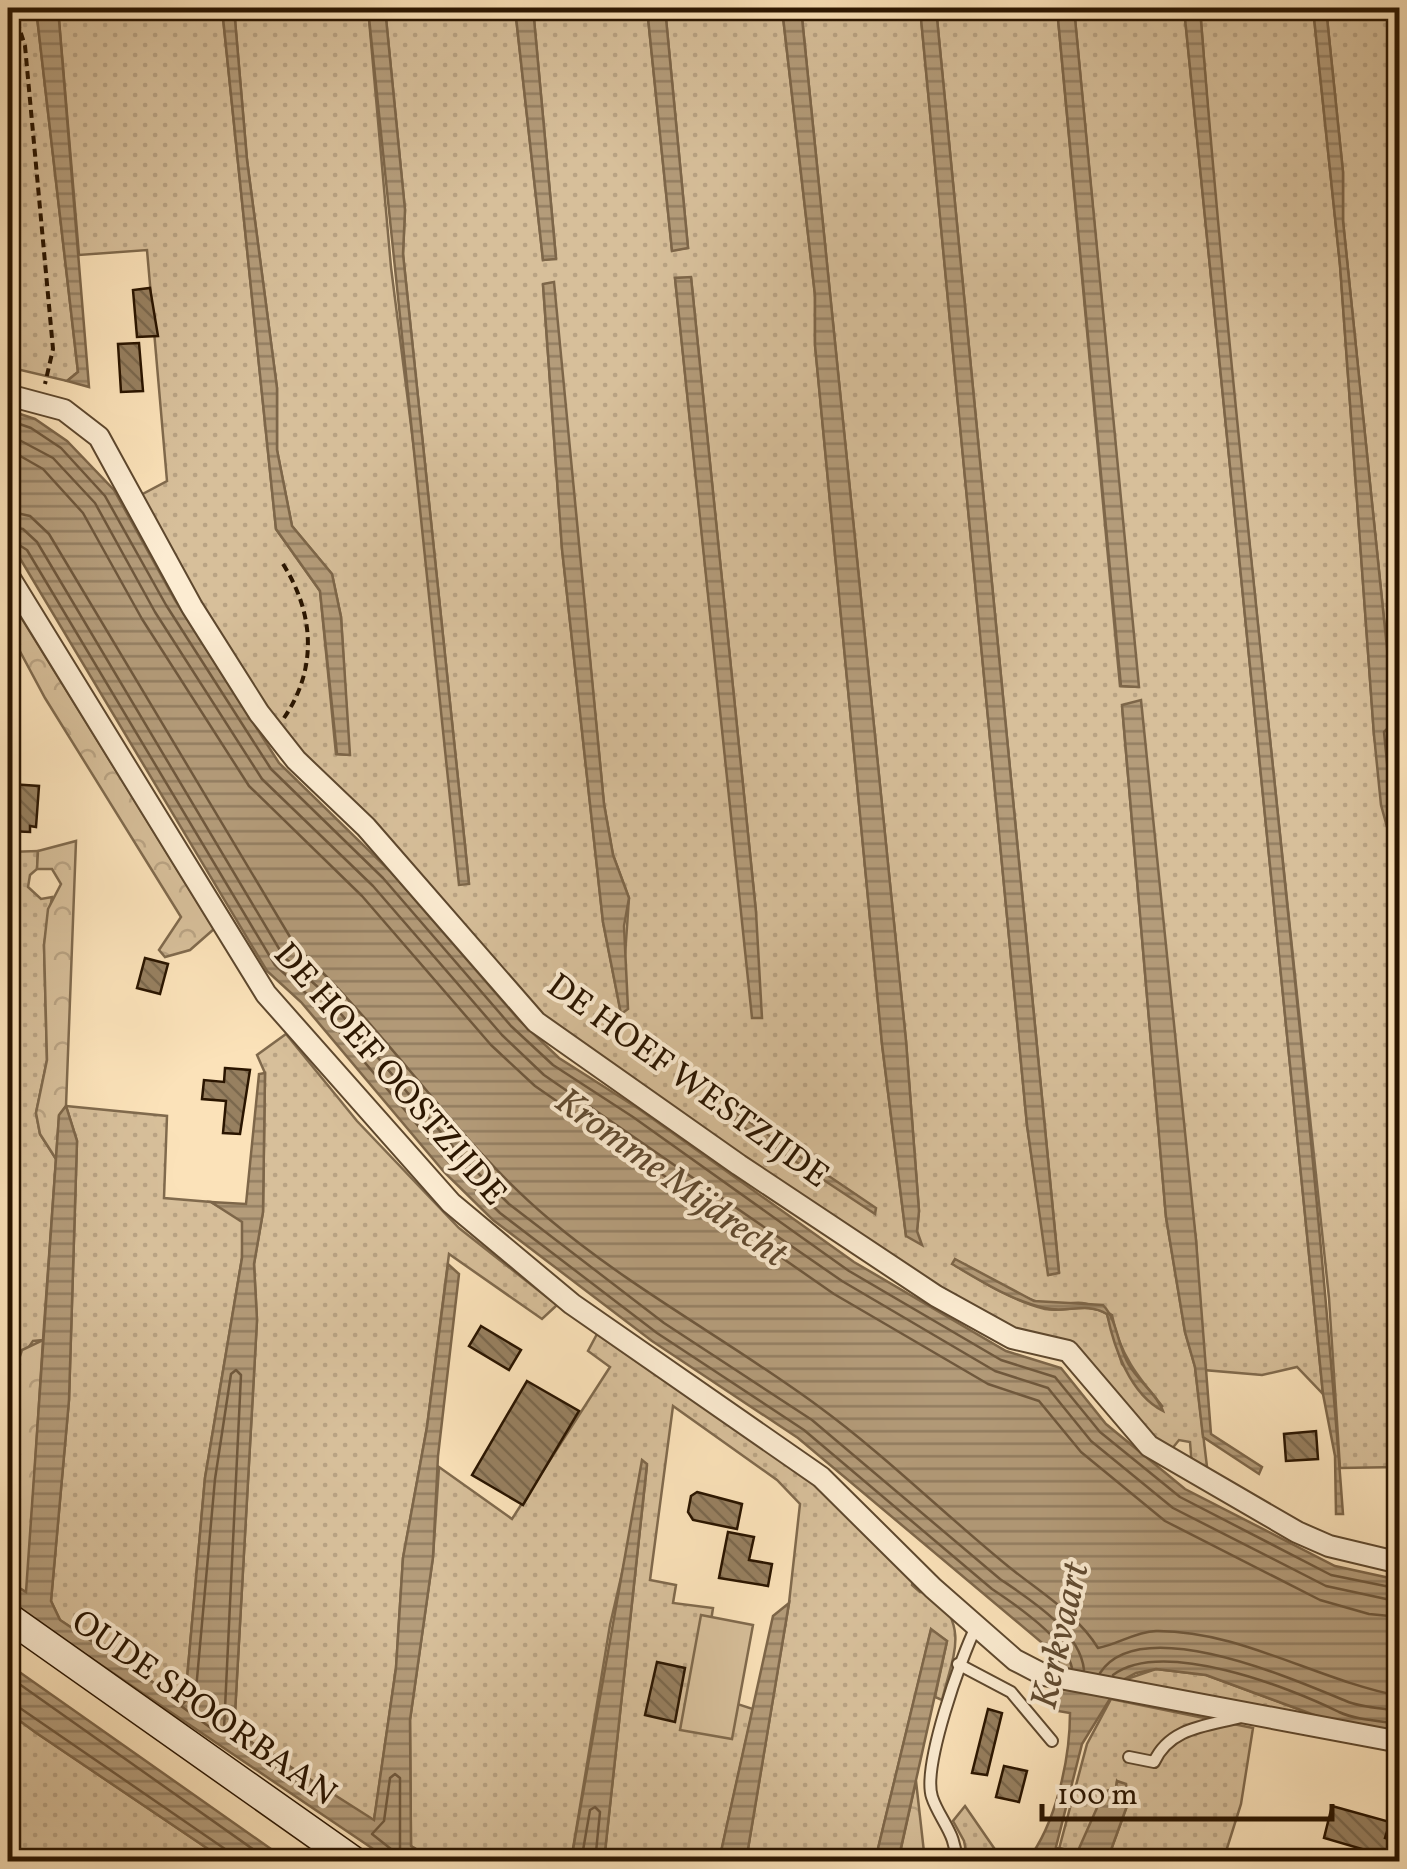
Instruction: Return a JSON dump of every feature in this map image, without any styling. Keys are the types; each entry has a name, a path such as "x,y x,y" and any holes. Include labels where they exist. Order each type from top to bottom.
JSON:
{"street":[{"name":"DE HOEF WESTZIJDE","path":"8,395 64,410 100,437 192,607 259,713 296,760 366,826 536,1022 739,1165 936,1296 1012,1338 1068,1351 1149,1446 1297,1532 1329,1546 1400,1562"},
{"name":"DE HOEF OOSTZIJDE","path":"8,574 266,994 428,1178 473,1224 572,1304 821,1477 977,1626"},
{"name":"OUDE SPOORBAAN","path":"8,1617 354,1862"},
{"path":"977,1626 1015,1660 1044,1676 1400,1742"}],"lane":[{"path":"955,1862 956,1846 931,1795 931,1783 958,1664 977,1626"},
{"path":"958,1664 1011,1692 1052,1741"},
{"path":"1129,1758 1154,1762 1162,1744 1176,1734 1247,1716"}],"path":[{"path":"13,8 25,46 53,349 49,367"},
{"path":"283,564 300,591 310,644 303,686 289,711"}],"green space":[{"path":"8,8 36,8 78,372 67,381 8,367"},
{"path":"58,8 222,8 276,529 320,591 336,754 349,755 341,617 332,574 292,526 277,450 277,388 247,160 234,8 368,8 391,267 469,884 403,254 405,210 385,8 515,8 543,260 556,258 533,8 647,8 672,250 688,248 665,8 782,8 815,295 815,345 882,1044 906,1236 917,1231 919,1211 906,1041 801,8 920,8 1027,1125 1049,1275 1059,1272 936,8 1057,8 1120,686 1138,687 1074,8 1184,8 1323,1394 1297,1367 1262,1375 1204,1370 1196,1240 1122,706 1166,1217 1185,1332 1195,1367 1208,1475 1192,1466 1190,1442 1179,1440 1171,1450 1158,1444 1074,1346 1007,1328 909,1274 547,1028 264,712 139,496 167,481 147,250 79,255","holes":["675,278 691,278 756,912 753,1018","553,283 604,804 613,855 629,898 621,1013 603,922 562,549 543,285","956,1260 1035,1301 1088,1304 1112,1315 1125,1353 1163,1407 1122,1364 1107,1314 1092,1308 1045,1309 997,1290 953,1264"]},
{"path":"1200,8 1313,8 1340,265 1374,735 1394,867 1400,968 1399,1467 1340,1468 1329,1298 1219,256"},
{"path":"1326,8 1399,8 1399,765 1343,221 1343,172"},
{"path":"8,596 214,929 190,950 165,957 159,950 181,917 45,698 8,629"},
{"path":"76,841 66,1106 59,1116 56,1159 40,1134 36,1113 47,1060 44,945 48,909 61,884 52,869 37,869 38,851"},
{"path":"38,851 37,869 30,875 28,887 41,899 52,897 44,945 47,1060 36,1113 40,1134 56,1159 43,1340 33,1341 11,1373 8,1392 8,1299 15,1263 8,1229 8,852"},
{"path":"286,1034 357,1121 459,1228 557,1305 542,1319 449,1254 427,1427 403,1558 396,1668 374,1821 234,1731 257,1320 254,1264 263,1212 265,1073 257,1055"},
{"path":"66,1106 167,1116 164,1198 211,1202 243,1221 242,1258 205,1478 186,1690 179,1694 160,1687 60,1620 51,1601 69,1400 77,1141"},
{"path":"597,1334 836,1499 914,1573 912,1585 920,1592 934,1593 952,1619 954,1656 942,1700 935,1697 947,1641 931,1630 875,1861 746,1861 789,1603 800,1504 777,1480 673,1406 650,1580 676,1585 673,1603 713,1608 700,1692 753,1709 719,1861 604,1861 647,1465 610,1625 571,1861 436,1861 411,1846 410,1720 433,1557 439,1467 512,1519 610,1367 588,1351"},
{"path":"43,1340 27,1593 8,1581 8,1392 22,1350"},
{"path":"701,1615 753,1625 732,1739 680,1730"},
{"path":"1156,1669 1206,1675 1336,1723 1121,1681"},
{"path":"1111,1699 1253,1728 1241,1804 1223,1861 1107,1861 1128,1803 1117,1782 1116,1788 1104,1792 1083,1847 1077,1853 1059,1849 1087,1744"},
{"path":"8,1712 35,1732 226,1861 8,1861"},
{"path":"916,1781 925,1861 898,1862"},
{"path":"965,1806 1003,1861 968,1861 964,1841 953,1821"}],"water":[{"path":"36,8 58,8 89,387 67,381 78,372"},
{"path":"222,8 234,8 247,160 277,388 277,450 292,526 332,574 341,617 350,755 337,754 320,591 276,529"},
{"path":"368,8 385,8 405,210 403,254 469,884 459,885"},
{"path":"515,8 533,8 556,259 543,260"},
{"path":"647,8 665,8 688,248 672,251"},
{"path":"782,8 801,8 906,1041 919,1211 917,1231 922,1245 906,1236 882,1044 815,345 815,295"},
{"path":"920,8 936,8 1059,1273 1048,1275 1027,1125"},
{"path":"1057,8 1074,8 1139,687 1121,686"},
{"path":"1184,8 1200,8 1311,1137 1343,1514 1336,1514 1335,1456 1323,1394"},
{"path":"1313,8 1326,8 1343,172 1343,221 1399,765 1399,968 1392,845 1381,805 1374,735 1340,265"},
{"path":"691,277 756,912 762,1018 752,1018 675,278"},
{"path":"554,282 604,804 613,855 629,898 624,926 628,1009 621,1014 603,922 562,549 543,284"},
{"path":"8,410 35,419 67,441 114,490 175,600 279,763 390,871 519,1020 559,1058 639,1109 854,1262 1006,1351 1061,1368 1106,1424 1185,1489 1335,1566 1399,1580 1399,1734 1336,1723 1206,1675 1156,1669 1136,1673 1121,1681 1082,1744 1056,1847 1077,1853 1104,1792 1116,1788 1117,1781 1126,1784 1128,1803 1107,1861 1027,1861 1053,1810 1067,1750 1070,1713 1058,1711 1059,1657 798,1438 652,1341 493,1220 444,1172 301,1002 267,971 18,555 8,545"},
{"path":"1141,700 1196,1240 1211,1434 1262,1467 1259,1474 1203,1437 1195,1367 1185,1332 1166,1217 1122,705"},
{"path":"265,1073 263,1212 254,1264 257,1320 234,1731 374,1820 396,1668 403,1558 427,1427 448,1264 459,1274 438,1456 433,1557 410,1720 411,1846 436,1861 391,1861 8,1602 8,1581 26,1592 59,1115 66,1106 77,1141 69,1400 51,1601 60,1620 160,1687 178,1694 186,1690 205,1478 242,1258 242,1222 211,1202 246,1204 259,1074"},
{"path":"730,1109 876,1208 875,1214 727,1116 724,1110"},
{"path":"955,1259 1034,1301 1103,1305 1112,1318 1129,1365 1163,1411 1133,1382 1119,1355 1107,1314 1091,1308 1053,1309 1021,1301 952,1264"},
{"path":"642,1460 647,1464 604,1861 571,1861"},
{"path":"789,1603 746,1861 719,1861 773,1616"},
{"path":"931,1629 947,1641 898,1861 875,1861"},
{"path":"8,1664 288,1861 226,1861 35,1732 8,1712"}],"building":[{"path":"150,288 158,336 137,337 133,290"},
{"path":"139,343 143,391 121,392 118,344"},
{"path":"10,784 39,786 36,827 30,826 30,832 8,831"},
{"path":"145,958 168,964 160,994 137,988"},
{"path":"225,1068 250,1070 240,1134 223,1133 226,1101 202,1099 204,1080 224,1082"},
{"path":"481,1326 521,1350 509,1370 469,1346"},
{"path":"527,1381 579,1411 523,1505 472,1475"},
{"path":"1316,1431 1318,1459 1286,1461 1284,1434"},
{"path":"697,1492 742,1504 737,1529 693,1520 688,1512 691,1496"},
{"path":"728,1532 754,1537 749,1560 772,1564 768,1586 719,1578"},
{"path":"657,1662 685,1668 675,1722 645,1715"},
{"path":"988,1709 1002,1713 987,1775 972,1773"},
{"path":"1004,1766 1027,1771 1019,1802 996,1797"},
{"path":"1332,1806 1390,1822 1385,1838 1391,1840 1385,1862 1365,1862 1362,1849 1324,1838"}],"water label":[{"name":"Kromme Mijdrecht","path":"670,1179"},
{"name":"Kerkvaart","path":"1062,1636"}]}
